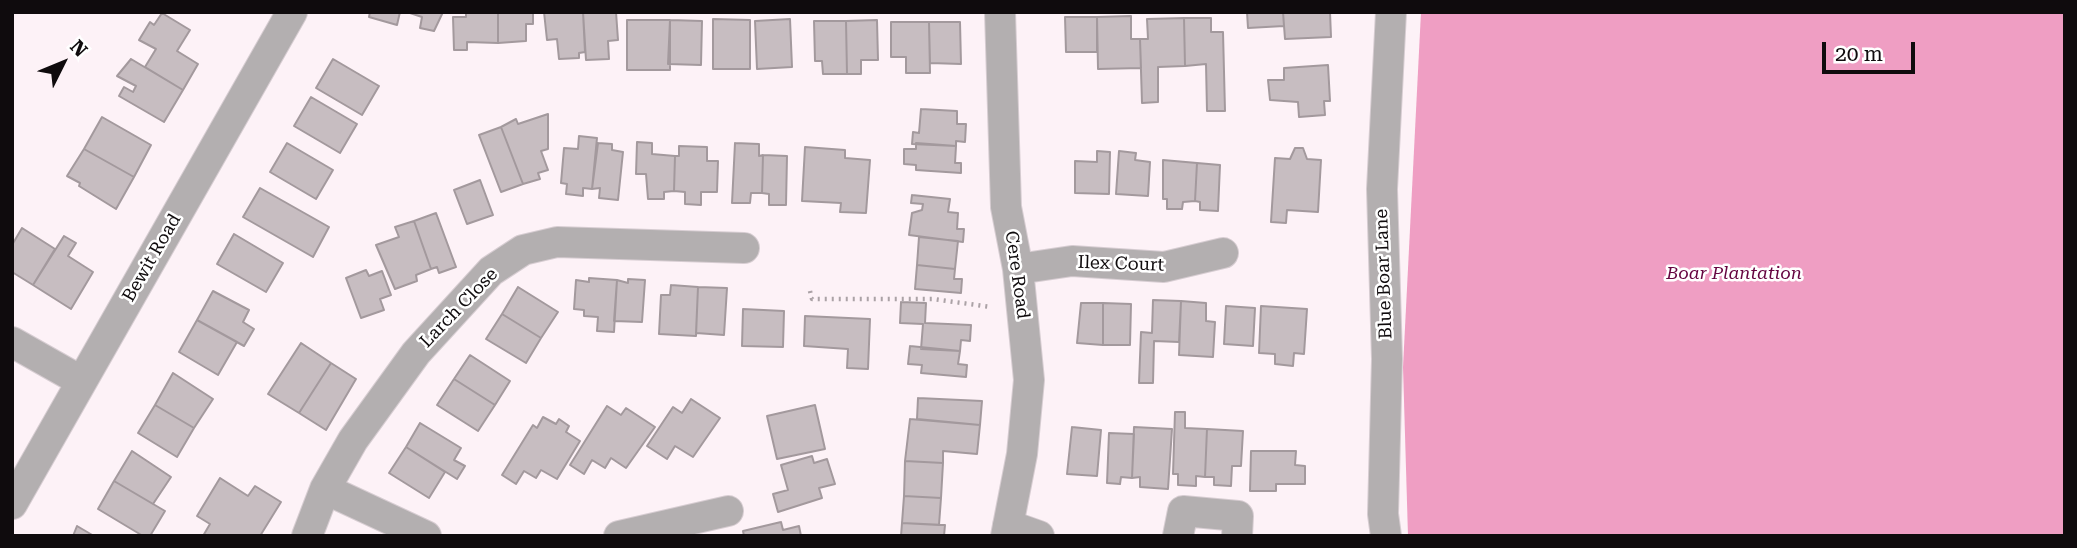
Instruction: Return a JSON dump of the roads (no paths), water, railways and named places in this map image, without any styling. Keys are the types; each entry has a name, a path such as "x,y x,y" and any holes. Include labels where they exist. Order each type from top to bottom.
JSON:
{"street":[{"name":"Bewit Road","path":"12,504 292,12"},
{"name":"Cere Road","path":"1000,12 1006,207 1018,269 1029,380 1023,454 1007,530"},
{"name":"Blue Boar Lane","path":"1386,536 1383,514 1387,359 1382,189 1391,12"},
{"name":"Larch Close","path":"307,536 325,489 353,440 416,354 491,271 523,250 557,242 744,247"},
{"name":"Ilex Court","path":"1018,269 1072,261 1164,267 1223,253"},
{"path":"12,342 81,381"},
{"path":"325,489 426,536"},
{"path":"1178,536 1183,511 1238,516 1237,536"},
{"path":"619,536 691,528 728,512"},
{"path":"1007,530 1039,536"}],"park label":[{"name":"Boar Plantation","path":"1734,274"}]}
